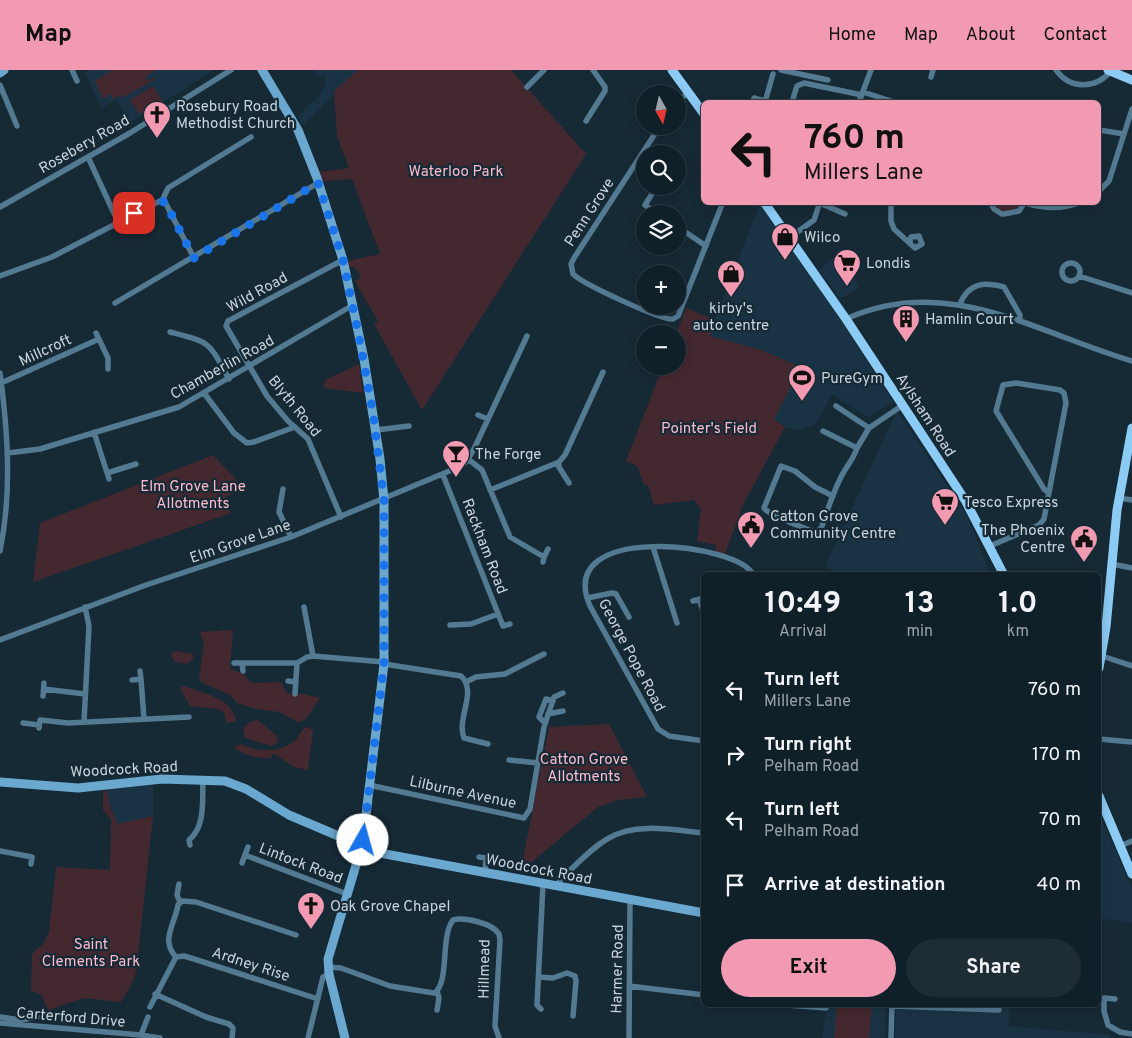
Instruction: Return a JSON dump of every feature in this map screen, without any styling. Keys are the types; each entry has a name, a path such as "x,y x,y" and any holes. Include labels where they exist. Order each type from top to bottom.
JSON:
{"main road":[{"path":"672,70 701,110"},
{"path":"1110,71 1132,80"},
{"name":"Aylsham Road","path":"766,205 846,319 965,500 1003,572"},
{"path":"1101,660 1119,498 1132,428"},
{"path":"1101,800 1132,874"}],"street":[{"path":"0,73 4,70"},
{"path":"72,70 77,81"},
{"name":"Rosebery Road","path":"0,207 88,157 231,70"},
{"path":"262,70 295,124 319,179 343,260 376,430 384,500 384,663 369,785 359,841 354,850 359,856"},
{"path":"527,87 544,70"},
{"path":"586,121 605,91 605,87 593,70"},
{"path":"781,70 802,72 828,80"},
{"path":"860,100 871,70"},
{"path":"931,77 934,70"},
{"path":"1056,70 1069,81 1087,86 1104,80 1110,71"},
{"path":"767,100 774,74"},
{"path":"793,100 797,86 804,83 862,93 887,100"},
{"path":"0,85 18,126"},
{"path":"754,98 760,100"},
{"path":"1101,189 1109,181 1132,109"},
{"path":"1101,130 1124,134"},
{"name":"Penn Grove","path":"654,135 574,258 571,269 577,278 669,320 678,316 706,246"},
{"path":"162,201 168,188 251,137"},
{"path":"88,157 118,222"},
{"path":"115,303 124,302 319,179"},
{"path":"0,276 52,257 157,201 162,201 166,204 194,258"},
{"path":"686,232 706,246 722,205"},
{"path":"789,238 814,220 819,205"},
{"path":"825,205 845,214"},
{"path":"892,205 891,221 894,229 910,241"},
{"path":"992,205 994,209 1003,214 1014,214 1023,205"},
{"path":"1032,205 1043,208 1057,208 1069,205"},
{"name":"Wild Road","path":"250,367 226,326 228,321 343,260"},
{"path":"1079,276 1132,293"},
{"path":"960,304 967,294 980,284 988,283 999,286 1007,291 1020,315 1020,321"},
{"path":"846,319 878,308 907,302 960,304 1020,321 1132,361"},
{"name":"Chamberlin Road","path":"8,452 40,449 176,408 353,306"},
{"path":"170,332 204,341 209,345 229,379"},
{"name":"Millcroft","path":"1,383 97,336 108,358 108,369"},
{"path":"527,336 468,459 482,470 510,537 544,560 548,549"},
{"name":"Blyth Road","path":"250,367 267,396 304,434 313,447 342,517"},
{"path":"490,490 558,462 565,455 603,372"},
{"path":"0,373 8,452 6,525 0,551"},
{"path":"990,546 1042,523 1049,493 1065,411 1064,393 1060,390 1016,383 1003,385 996,411 1044,489 1049,493"},
{"path":"204,392 234,433 241,440 248,443 295,426"},
{"path":"833,496 815,487 795,471 781,466 764,508 767,512 817,532 822,530 843,472 852,462 857,448 869,428 903,405"},
{"path":"836,406 869,428"},
{"path":"478,415 488,419"},
{"path":"376,430 409,426"},
{"path":"822,431 857,448"},
{"path":"94,432 108,476 136,464"},
{"name":"Elm Grove Lane","path":"0,640 84,607 291,537 443,475 468,459"},
{"path":"558,462 569,483"},
{"name":"Rackham Road","path":"443,475 503,626"},
{"path":"283,489 279,512 291,537"},
{"path":"1119,498 1132,500"},
{"path":"654,547 676,623"},
{"name":"George Pope Road","path":"701,741 669,736 658,730 587,598 584,590 585,576 596,560 604,556 619,551 654,547 697,550 718,555 736,560 751,572"},
{"path":"1112,564 1132,568"},
{"path":"587,598 612,593 624,599 629,617"},
{"path":"84,607 89,626 84,722"},
{"path":"304,607 309,618 313,656"},
{"path":"450,625 471,624 498,614"},
{"path":"496,629 510,624"},
{"name":"Elm Grove Lane","path":"0,635 14,635"},
{"path":"466,682 476,677 505,674 544,654"},
{"path":"234,663 297,663 307,656 313,656 384,663 453,673 461,676 466,682 467,704 462,717 464,738 488,744"},
{"path":"1102,656 1132,666"},
{"path":"242,663 243,671"},
{"path":"295,694 297,663"},
{"path":"140,671 144,719"},
{"path":"132,680 141,679"},
{"path":"288,681 296,682"},
{"path":"44,689 86,694"},
{"path":"545,723 539,717 546,698 553,701 563,694"},
{"name":"Lilburne Avenue","path":"369,785 524,818 530,809 545,723 553,701"},
{"path":"548,714 563,711"},
{"path":"23,723 39,726 40,720 68,723 189,717"},
{"path":"1101,739 1132,742"},
{"path":"509,760 538,762"},
{"name":"Woodcock Road","path":"0,782 78,788 162,779 217,780 235,784 289,815 359,841"},
{"path":"188,840 194,835 199,823 203,780"},
{"path":"557,887 560,880 598,847 609,838 622,832 660,829 701,833"},
{"path":"359,841 368,844 369,851 365,855 359,856"},
{"path":"1120,846 1132,841"},
{"name":"Lintock Road","path":"242,863 248,847"},
{"path":"0,851 31,857"},
{"name":"Woodcock Road","path":"369,851 701,912"},
{"name":"Lintock Road","path":"245,855 347,894"},
{"path":"345,1038 328,970 329,952 359,856"},
{"path":"485,872 482,857 495,859"},
{"path":"150,1006 176,957 168,947 167,940 180,902 176,895 179,884"},
{"path":"537,1008 542,884"},
{"name":"Harmer Road","path":"629,1038 630,900"},
{"path":"180,902 196,902 296,935"},
{"name":"Hillmead","path":"437,1010 439,998 437,991 440,986 449,925 453,920 459,918 496,930 500,940 495,1030 498,1038"},
{"path":"282,939 284,932"},
{"name":"Ardney Rise","path":"176,957 184,956 318,999"},
{"path":"328,970 341,968 390,986 430,993 437,991"},
{"path":"308,1038 324,977 328,970"},
{"path":"539,977 553,978 567,973 575,976 573,1016"},
{"path":"629,986 701,995"},
{"path":"155,994 206,1017 228,1024 233,1028 232,1038"},
{"path":"1115,999 1102,998 1105,1018 1110,1027 1119,1035 1132,1034"},
{"path":"813,1007 826,1008"},
{"path":"891,1038 892,1007"},
{"path":"987,1007 998,1010"},
{"path":"0,1017 22,1020 45,1015"},
{"name":"Carterford Drive","path":"141,1035 148,1017"},
{"name":"Carterford Drive","path":"0,1022 160,1038"}],"shaded area":[{"path":"88,70 214,70 130,123 116,100 101,108 85,72"},
{"path":"313,70 358,70 302,126 298,116 318,97 326,83 324,75 320,78"},
{"path":"759,205 761,205 848,331 893,402 869,417 838,399 832,393 821,416 814,425 800,430 785,427 774,419 777,412 761,350 709,336"},
{"path":"837,255 859,286 844,297 839,297 819,270"},
{"path":"0,393 5,448 3,505 0,527"},
{"path":"897,410 967,516 990,572 836,572 825,567"},
{"path":"153,784 153,816 120,826 109,803 107,791 109,788"},
{"path":"1101,818 1132,888 1132,923 1101,918"},
{"path":"827,1007 886,1007 885,1038 822,1038"},
{"path":"896,1007 1011,1007 1008,1026 1110,1035 1110,1038 895,1038"}],"green space":[{"path":"112,70 156,70 145,77 148,81 154,77 155,79 122,98 120,95 113,99 110,94 103,99 95,81"},
{"name":"Waterloo Park","path":"358,70 511,70 586,154 422,410 374,324 378,321 355,281 360,278 359,272 353,267 349,267 348,261 380,254 352,179 323,181 320,172 349,168 337,136 334,91"},
{"path":"153,86 162,100 139,114 130,100"},
{"path":"994,205 1020,205 1015,210 1007,212"},
{"name":"Pointer's Field","path":"686,308 715,320 710,336 761,350 801,367 774,419 785,427 743,505 725,554 715,551 716,545 697,541 701,509 694,500 654,505 648,485 644,485 637,466 626,461 659,375 686,375 686,325 679,325 683,315 686,315"},
{"path":"359,364 363,393 324,388 325,380"},
{"name":"Elm Grove Lane Allotments","path":"213,455 243,487 223,499 231,513 33,582 40,523"},
{"path":"233,630 230,666 232,670 242,673 251,683 281,682 287,693 320,698 305,720 298,722 279,712 257,709 237,703 230,695 201,682 199,679 204,644 200,632"},
{"path":"176,651 193,654 193,659 187,664 175,662 171,654"},
{"path":"184,686 224,702 234,713 236,721 226,723 224,712 217,709 190,706 180,688"},
{"path":"258,720 277,736 278,742 272,746 245,738 243,728 250,722"},
{"name":"Catton Grove Allotments","path":"609,724 647,797 618,800 598,807 528,865 522,864 549,727"},
{"path":"306,727 313,730 308,770 294,767 273,753 271,758 262,758 246,754 234,747 241,744 254,749 274,750 287,746"},
{"name":"Saint Clements Park","path":"103,791 107,791 111,810 118,824 153,816 137,968 131,985 121,1002 84,998 48,1010 41,994 31,991 32,954 42,945 49,932 56,867 110,870 111,819 103,810"},
{"path":"837,1007 872,1007 869,1038 834,1038"}],"place":[{"name":"Rosebury Road Methodist Church","path":"157,139"},
{"name":"Wilco","path":"785,261"},
{"name":"Londis","path":"847,287"},
{"name":"kirby's auto centre","path":"731,298"},
{"name":"Hamlin Court","path":"906,343"},
{"name":"PureGym","path":"802,402"},
{"name":"The Forge","path":"456,478"},
{"name":"Tesco Express","path":"945,526"},
{"name":"Catton Grove Community Centre","path":"751,549"},
{"name":"The Phoenix Centre","path":"1084,563"},
{"name":"Oak Grove Chapel","path":"311,930"}],"route":[{"path":"134,213 157,201 165,202 194,258 318,183 343,260 358,332 373,413 384,500 384,664 363,840"}]}
